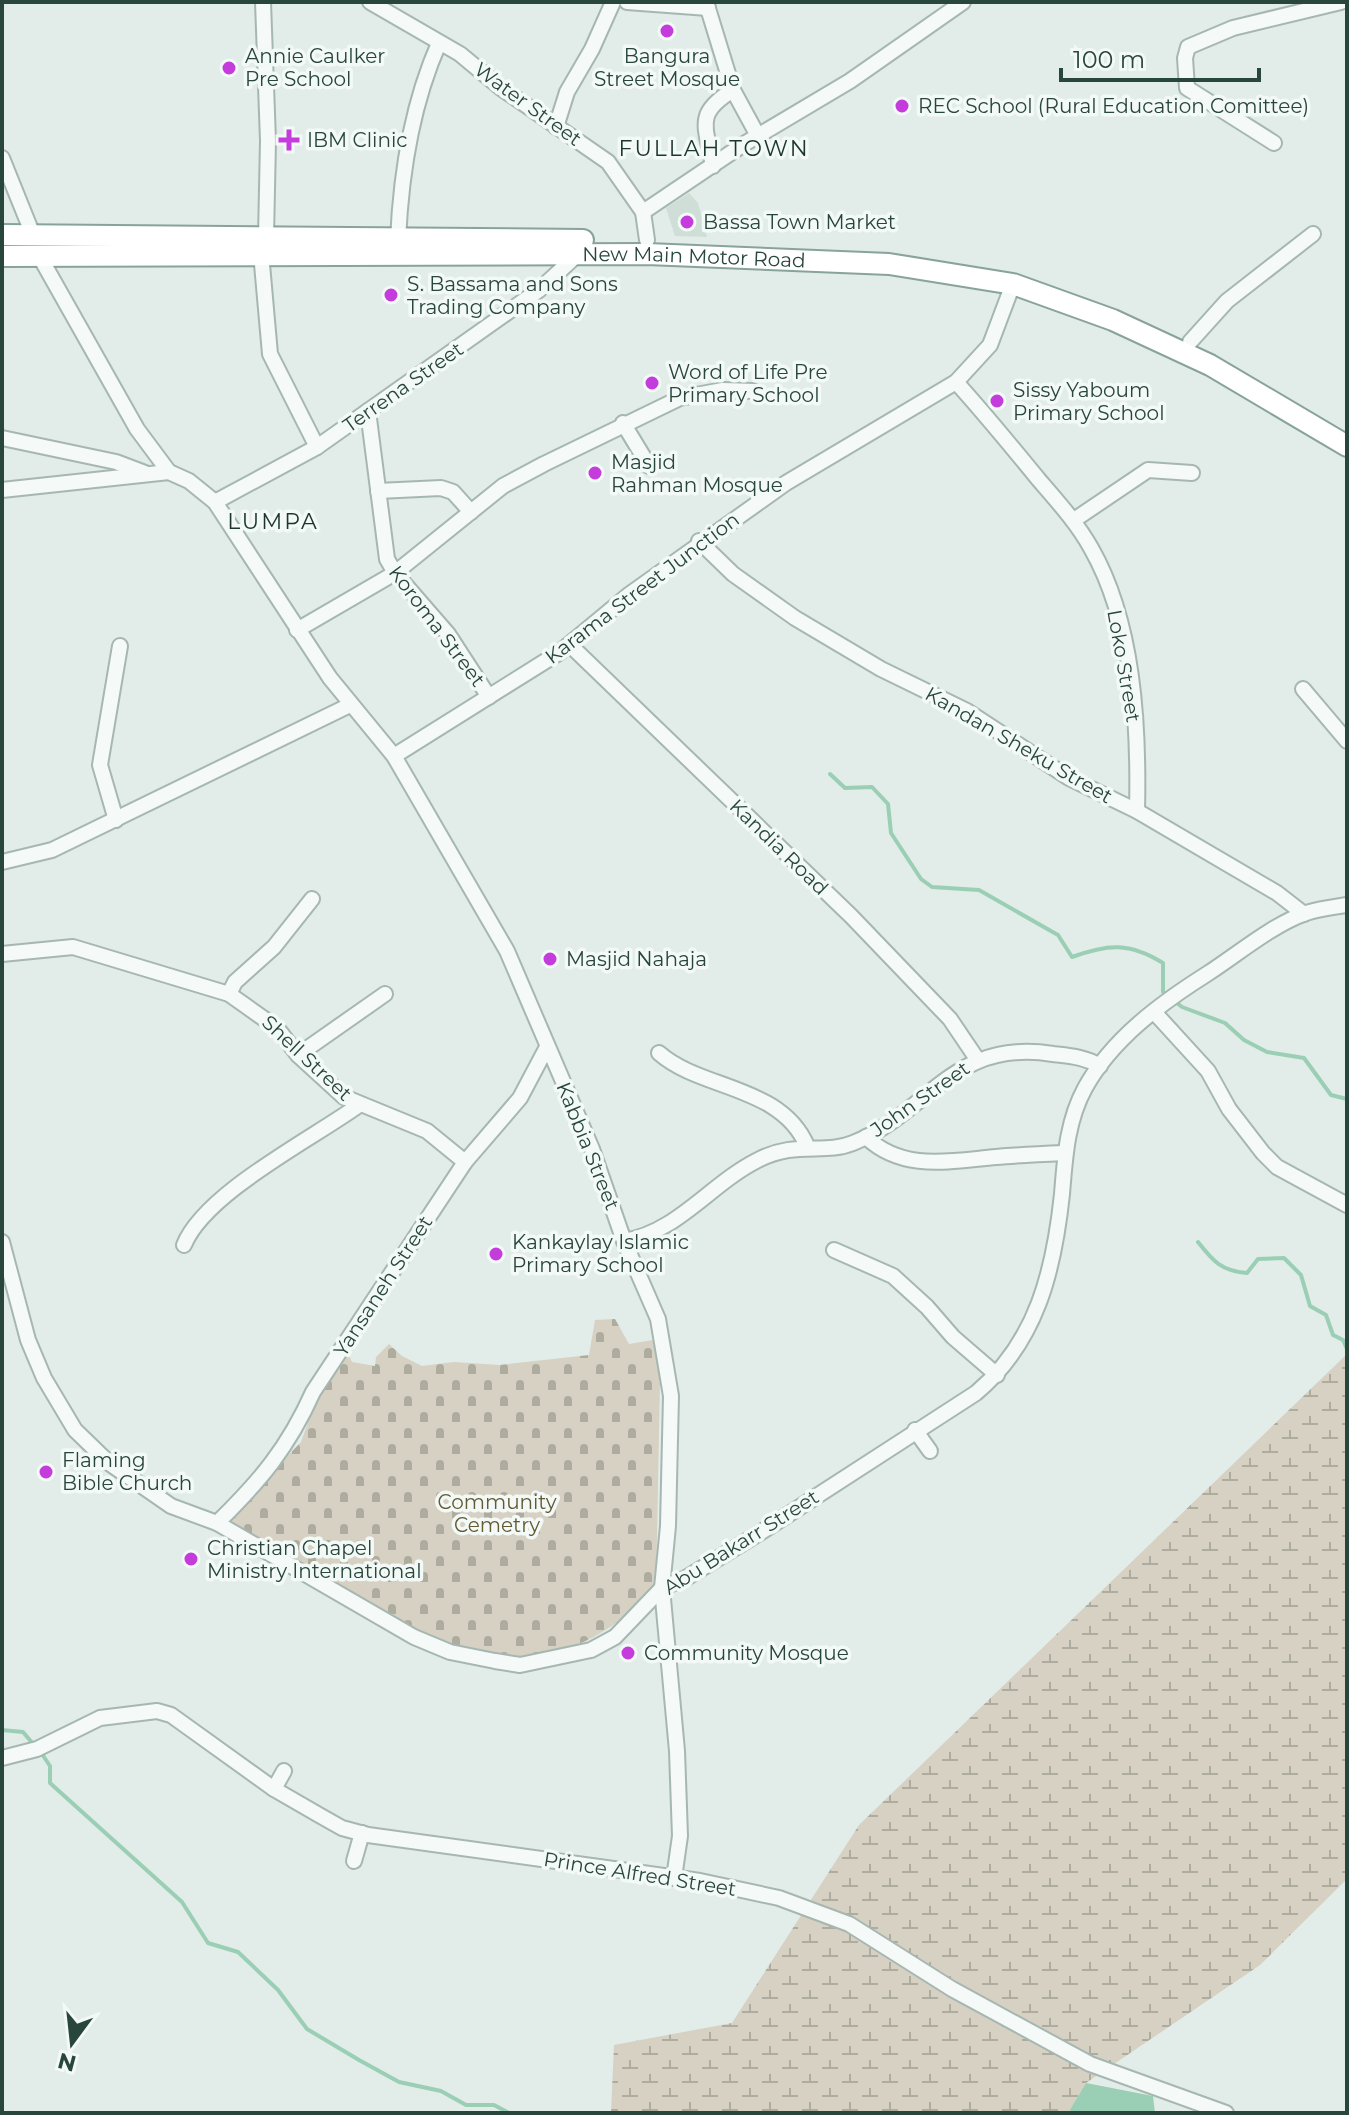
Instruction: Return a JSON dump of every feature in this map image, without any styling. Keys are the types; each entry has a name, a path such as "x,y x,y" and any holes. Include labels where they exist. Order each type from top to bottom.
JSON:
{"highway":[{"name":"New Main Motor Road","path":"2,235 578,254 774,256 860,262 1013,284 1113,320 1210,365 1347,446"},
{"name":"New Main Motor Road","path":"2,256 40,257 398,240 647,240 890,253 1017,271 1117,310 1190,342 1347,432"}],"street":[{"path":"263,2 268,141 264,245 270,354 317,447"},
{"name":"Water Street","path":"370,2 439,43 608,162 643,212 647,240"},
{"path":"556,127 567,92 607,22 613,2"},
{"path":"627,2 707,5 733,90 758,136"},
{"path":"643,212 758,136 850,81 963,2"},
{"path":"1274,143 1187,88 1184,68 1188,47 1233,28 1341,2"},
{"path":"398,240 410,128 439,43"},
{"path":"713,166 705,120 712,103 733,90"},
{"path":"2,158 33,235"},
{"path":"1190,342 1227,301 1313,234"},
{"name":"Terrena Street","path":"215,502 317,447 539,290 578,254"},
{"path":"40,257 137,429 169,472"},
{"name":"Karama Street Junction","path":"394,756 570,645 699,541 812,467 956,382 990,345 1013,284"},
{"name":"Loko Street","path":"956,382 1074,520 1093,551 1112,596 1124,643 1139,758 1137,811"},
{"path":"297,630 395,573 503,486 623,423 680,398 723,390 753,391"},
{"name":"Koroma Street","path":"368,411 387,559 395,573 448,634 489,697"},
{"path":"623,423 649,466"},
{"path":"2,438 116,462 145,473"},
{"path":"1074,520 1148,470 1192,473"},
{"path":"2,490 169,472 189,481 215,502"},
{"path":"378,491 441,488 453,492 471,512"},
{"name":"Kabbia Street","path":"215,502 297,630 350,705 394,756 507,951 592,1149 624,1241 658,1319 671,1396 668,1526 662,1588 677,1751 680,1836 674,1878"},
{"name":"Kandan Sheku Street","path":"699,541 733,574 795,618 881,669 967,711 1069,778 1137,811 1277,893 1304,914"},
{"name":"Kandia Road","path":"570,645 851,916 950,1019 977,1059"},
{"path":"116,820 100,765 120,646"},
{"path":"1303,689 1347,741"},
{"path":"2,862 52,850 350,705"},
{"path":"229,994 235,982 274,947 312,899"},
{"path":"1304,914 1347,905"},
{"name":"Abu Bakarr Street","path":"2,1242 28,1340 49,1388 75,1430 145,1491 171,1506 217,1523 414,1637 450,1652 520,1665 591,1650 615,1637 662,1588 686,1578 766,1529 976,1393 997,1375 1028,1331 1042,1300 1059,1217 1064,1153 1079,1102 1100,1066 1115,1046 1171,997 1304,914"},
{"name":"Shell Street","path":"3,957 73,947 229,994 277,1028 298,1055 344,1097 427,1131 465,1162"},
{"path":"298,1055 385,994"},
{"path":"1155,1013 1208,1071 1229,1109 1263,1153 1277,1167 1347,1205"},
{"name":"Yansaneh Street","path":"217,1523 265,1475 296,1431 313,1392 465,1162 520,1098 547,1047"},
{"name":"John Street","path":"624,1241 645,1237 667,1227 719,1182 760,1158 789,1147 843,1147 866,1137 977,1059 1038,1052 1088,1059 1100,1066"},
{"path":"659,1053 766,1103 801,1131 807,1146"},
{"path":"184,1245 190,1231 256,1171 315,1137 359,1105"},
{"path":"866,1137 880,1151 914,1161 945,1164 1064,1153"},
{"path":"834,1250 893,1276 927,1307 953,1337 997,1375"},
{"path":"915,1430 930,1451"},
{"name":"Prince Alfred Street","path":"2,1758 42,1747 100,1718 157,1711 171,1715 274,1789 342,1828 674,1878 779,1898 849,1924 952,1989 1090,2064 1226,2113"},
{"path":"274,1789 284,1771"},
{"path":"354,1861 362,1833"}],"shaded area":[{"name":"Bassa Town Market","path":"689,193 698,203 707,237 675,236 666,208"},
{"path":"1086,2083 1153,2096 1155,2113 1068,2113"}],"green space":[{"name":"Community Cemetry","path":"615,1319 629,1344 653,1340 660,1379 656,1591 633,1611 587,1640 540,1657 486,1661 456,1658 223,1523 301,1442 319,1392 345,1347 352,1362 375,1366 376,1357 389,1344 402,1356 422,1366 454,1362 499,1365 589,1355 595,1320"},
{"path":"1347,1354 1347,1879 1260,1965 1086,2083 1068,2113 611,2113 614,2045 732,2023 859,1825"}],"waterway":[{"path":"830,774 845,788 872,787 888,804 891,833 921,879 932,887 979,890 1058,935 1072,957 1118,947 1151,956 1163,963 1163,992 1182,1007 1225,1023 1244,1040 1267,1052 1304,1058 1331,1095 1347,1099"},
{"path":"1198,1242 1218,1264 1238,1272 1247,1273 1258,1259 1284,1258 1301,1275 1310,1306 1326,1315 1333,1335 1343,1340 1347,1349"},
{"path":"2,1730 23,1732 34,1745"},
{"path":"40,1751 50,1766 50,1783 182,1902 208,1943 238,1952 278,1990 307,2029 399,2082 441,2091 466,2105 494,2105 509,2113"}],"place":[{"name":"Bangura Street Mosque","path":"667,31"},
{"name":"Annie Caulker Pre School","path":"229,68"},
{"name":"REC School (Rural Education Comittee)","path":"902,106"},
{"name":"IBM Clinic","path":"289,140"},
{"name":"Bassa Town Market","path":"687,222"},
{"name":"S. Bassama and Sons Trading Company","path":"391,295"},
{"name":"Word of Life Pre Primary School","path":"652,383"},
{"name":"Sissy Yaboum Primary School","path":"997,401"},
{"name":"Masjid Rahman Mosque","path":"595,473"},
{"name":"Masjid Nahaja","path":"550,959"},
{"name":"Kankaylay Islamic Primary School","path":"496,1254"},
{"name":"Flaming Bible Church","path":"46,1472"},
{"name":"Christian Chapel Ministry International","path":"191,1559"},
{"name":"Community Mosque","path":"628,1653"}],"district":[{"name":"FULLAH TOWN","path":"714,148"},
{"name":"LUMPA","path":"273,521"}]}
